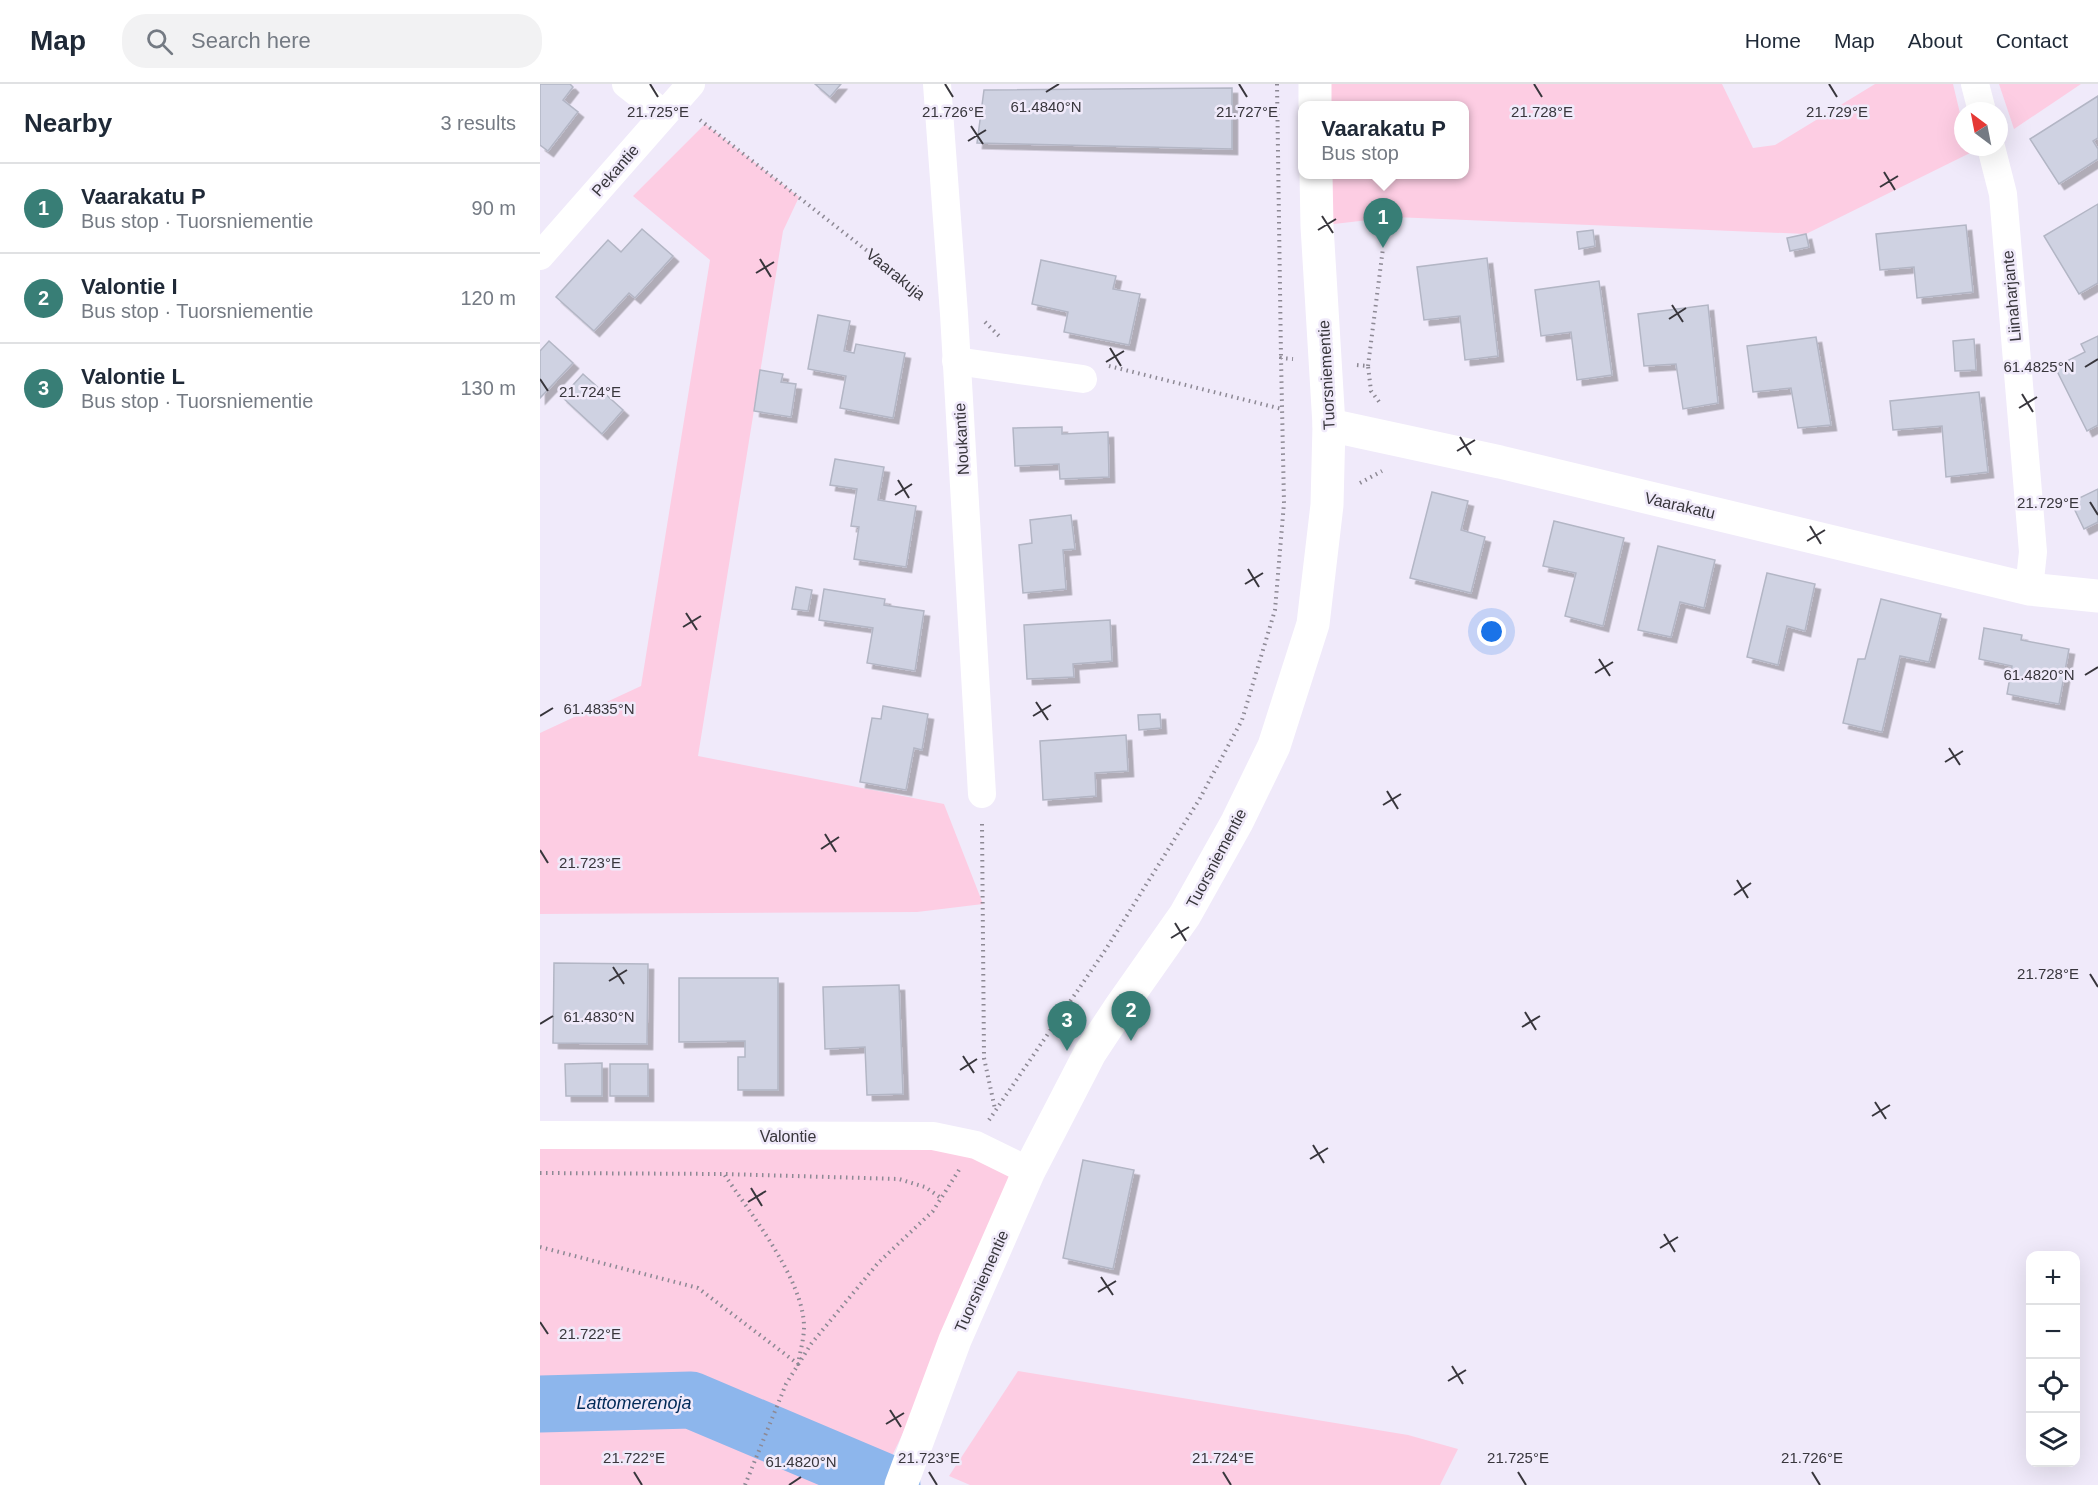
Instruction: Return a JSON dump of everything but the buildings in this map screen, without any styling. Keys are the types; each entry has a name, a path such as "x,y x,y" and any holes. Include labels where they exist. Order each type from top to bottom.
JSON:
{"main road":[{"path":"1315,84 1315,101"},
{"name":"Tuorsniementie","path":"901,1485 955,1340 1029,1171 1090,1053 1185,915 1237,822 1274,746 1313,624 1327,505 1329,425 1316,179"},
{"name":"Vaarakatu","path":"1329,425 1500,462 2030,589 2098,596"}],"street":[{"path":"626,84 677,100"},
{"name":"Noukantie","path":"938,84 982,794"},
{"path":"1975,84 1980,102"},
{"name":"Pekantie","path":"540,256 677,100"},
{"name":"Liinaharjante","path":"1993,156 2003,194 2032,552 2030,589"},
{"path":"956,361 1093,372"},
{"name":"Valontie","path":"540,1135 933,1136 976,1145 1029,1171"}],"path":[{"path":"1277,84 1281,358"},
{"name":"Vaarakuja","path":"677,100 929,298 931,311 980,316 1002,339"},
{"path":"1368,366 1383,248"},
{"path":"745,1485 786,1384 798,1364 811,1344 878,1263 933,1211 976,1145 995,1110 1112,939 1200,800 1242,720 1275,610 1284,503 1283,409 1093,372"},
{"path":"982,794 984,1058 995,1110"},
{"path":"540,1173 724,1174 899,1179 925,1187 941,1198"},
{"path":"724,1174 772,1247 796,1290 804,1327 798,1364"},
{"path":"540,1247 698,1288 798,1364"}],"shaded area":[{"path":"1318,84 1722,84 1753,148 1775,145 1875,84 1953,84 1957,102 1954,102 1954,156 1964,156 1806,234 1394,217 1317,226 1317,179 1469,179 1469,101 1318,101"},
{"path":"1999,84 2081,84 2014,129 2008,111 2008,102 2005,102"},
{"path":"705,124 799,197 783,231 698,756 944,804 983,904 917,912 540,914 540,733 641,686 710,260 633,196"},
{"path":"540,1129 933,1136 1029,1171 878,1485 540,1485"},
{"path":"1018,1371 1408,1435 1458,1449 1440,1485 970,1485 949,1476"}],"waterway":[{"name":"Lattomerenoja","path":"540,1404 691,1400 892,1485"}],"place":[{"name":"Vaarakatu P","path":"1383,248"},
{"name":"Valontie I","path":"1131,1041"},
{"name":"Valontie L","path":"1067,1051"}]}
